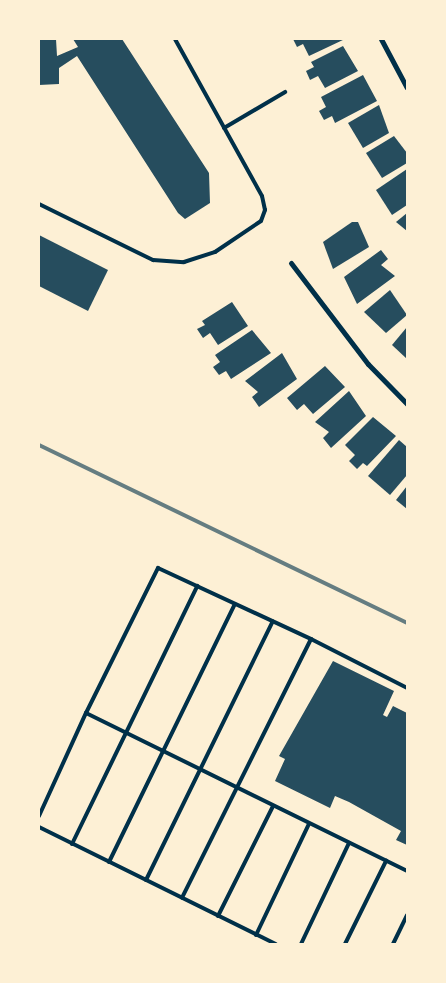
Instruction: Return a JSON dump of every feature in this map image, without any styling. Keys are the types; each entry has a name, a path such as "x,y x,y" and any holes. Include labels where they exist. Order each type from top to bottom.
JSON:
{"street":[{"path":"381,39 407,88"},
{"path":"290,263 345,336 407,404"}],"lane":[{"path":"39,204 153,260 184,262 214,252 253,229 265,210 262,196 175,39"},
{"path":"224,128 285,92"},
{"path":"39,816 86,714 158,568 311,639 407,688"},
{"path":"72,844 197,586"},
{"path":"109,862 235,604"},
{"path":"146,880 273,621"},
{"path":"182,898 311,639"},
{"path":"86,714 407,871"},
{"path":"218,916 273,806"},
{"path":"256,934 309,824"},
{"path":"39,827 276,944"},
{"path":"301,944 349,844"},
{"path":"345,944 386,861"},
{"path":"393,944 407,915"}],"building":[{"path":"39,39 56,39 57,56 78,47 73,39 122,39 209,173 210,203 185,219 178,213 77,56 59,68 59,84 39,85"},
{"path":"293,39 345,39 309,56 303,44 297,47"},
{"path":"343,46 358,71 325,88 318,76 310,80 306,71 314,67 311,62"},
{"path":"363,75 377,101 335,123 332,116 324,120 319,111 326,107 321,97"},
{"path":"379,105 389,133 363,148 348,123"},
{"path":"394,136 407,153 407,163 382,178 366,153"},
{"path":"407,169 407,205 392,215 376,190"},
{"path":"407,213 407,231 396,222"},
{"path":"352,222 358,222 369,247 333,269 323,242"},
{"path":"39,235 108,270 88,311 39,286"},
{"path":"381,250 388,259 381,265 395,276 357,304 344,277"},
{"path":"390,290 407,315 386,333 364,312"},
{"path":"232,302 248,326 218,345 210,333 203,338 197,329 205,325 202,321"},
{"path":"407,327 407,359 392,345"},
{"path":"252,330 271,353 231,379 226,371 219,375 213,367 220,362 215,355"},
{"path":"282,353 297,379 259,407 252,397 258,392 245,381"},
{"path":"325,366 345,387 313,414 304,404 297,410 287,398"},
{"path":"349,391 366,416 331,448 323,438 329,432 315,422"},
{"path":"373,417 396,436 367,466 363,463 357,469 349,461 355,455 345,445"},
{"path":"399,440 407,447 407,475 390,495 368,476"},
{"path":"407,486 407,509 396,500"},
{"path":"333,661 394,691 383,715 387,717 393,706 407,713 407,845 396,840 401,831 349,802 335,796 330,808 275,781 285,759 279,756"}],"railway":[{"path":"39,445 407,623"}]}
